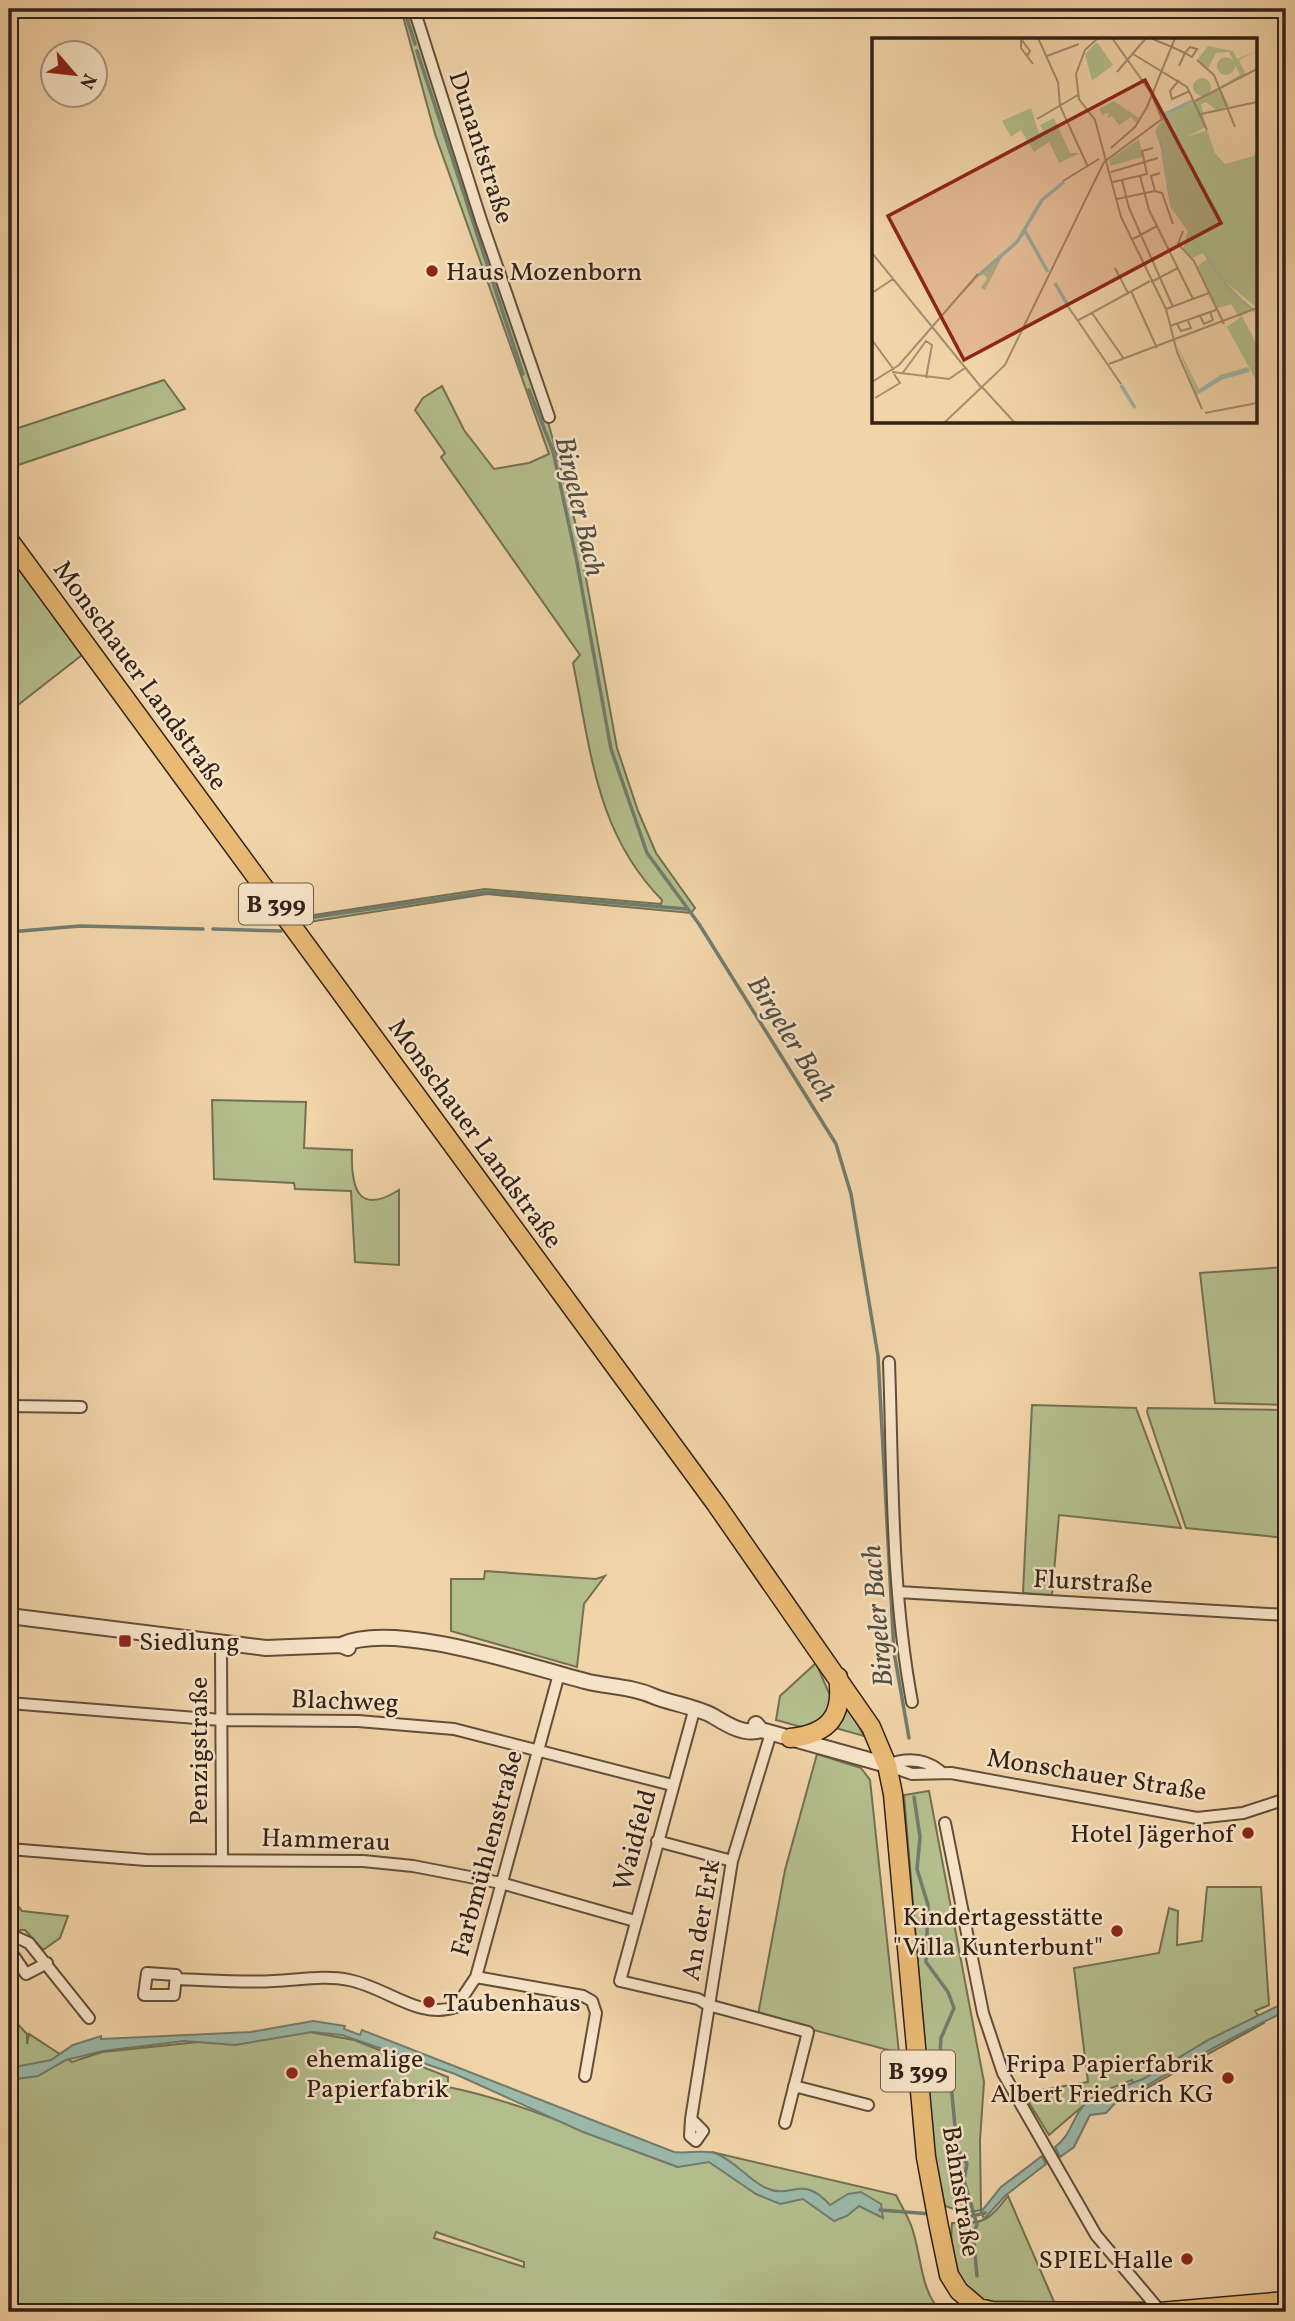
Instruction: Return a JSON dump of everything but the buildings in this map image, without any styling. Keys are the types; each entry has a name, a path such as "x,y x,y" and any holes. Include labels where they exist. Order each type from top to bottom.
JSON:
{"main road":[{"name":"Monschauer Landstraße","path":"9,540 612,1363 838,1677 867,1720 887,1765"},
{"path":"790,1738 816,1734 832,1720 839,1703 838,1677"},
{"name":"Bahnstraße","path":"887,1765 893,1794 926,2157 949,2275 959,2291 979,2308 992,2311 1160,2312 1286,2301"}],"street":[{"name":"Dunantstraße","path":"414,9 481,220 549,417"},
{"path":"889,1362 898,1592 902,1650 912,1702"},
{"path":"9,1406 81,1407"},
{"name":"Flurstraße","path":"898,1592 1286,1615"},
{"path":"9,1616 267,1648 341,1645 348,1648 394,1640 420,1639 593,1683 637,1691 659,1701 713,1716 719,1714 757,1724 766,1731 887,1765"},
{"name":"Penzigstraße","path":"221,1643 222,1859"},
{"name":"Farbmühlenstraße","path":"559,1674 477,1977 583,1996 592,2001 596,2014 585,2076"},
{"name":"Blachweg","path":"9,1703 221,1720 358,1721 454,1730 673,1785"},
{"name":"Waidfeld","path":"694,1711 620,1981 698,1999 708,2005"},
{"name":"An der Erk","path":"691,2119 732,1861 766,1731"},
{"name":"Monschauer Straße","path":"887,1765 904,1759 932,1765 940,1772 1197,1818 1243,1813 1286,1799"},
{"path":"945,1823 989,2032 1003,2073 1096,2235 1160,2312"},
{"path":"657,1841 732,1861"},
{"name":"Hammerau","path":"9,1849 146,1860 363,1861 446,1871 501,1883 635,1921"},
{"path":"9,1938 24,1939 47,1963 89,2018"},
{"path":"9,1949 26,1974 47,1963"},
{"path":"176,1979 245,1982 347,1979 369,1984 434,2012 456,2007 477,1977"},
{"path":"708,2005 808,2032 785,2123"},
{"path":"794,2086 868,2105"}],"green space":[{"path":"401,9 409,9 547,418 577,529 617,748 638,811 656,853 695,908 691,913 487,894 303,923 296,914 307,916 485,889 661,904 662,900 640,874 610,819 592,759 573,663 580,655 441,457 445,453 415,410 423,398 442,386 464,430 494,469 529,463 549,454 435,134"},
{"path":"164,380 185,409 9,468 9,431"},
{"path":"9,551 82,655 9,712"},
{"path":"212,1100 306,1102 304,1148 352,1150 355,1185 365,1198 373,1200 399,1190 399,1265 355,1262 351,1191 295,1189 294,1183 214,1179"},
{"path":"1286,1267 1286,1405 1215,1403 1200,1273"},
{"path":"1032,1405 1136,1408 1181,1528 1059,1515 1052,1595 1023,1593"},
{"path":"1148,1408 1286,1410 1286,1538 1186,1528 1147,1412"},
{"path":"485,1571 596,1579 605,1576 584,1604 577,1667 451,1631 451,1579 484,1579"},
{"path":"816,1663 832,1700 824,1720 805,1728 776,1720 780,1696"},
{"path":"843,1697 864,1736 832,1727"},
{"path":"817,1754 861,1768 870,1780 899,2053 758,2015 785,1870"},
{"path":"929,1791 984,2082 980,2140 981,2210 966,2213 945,2206 934,2156 904,1795"},
{"path":"1207,1887 1261,1887 1269,2005 1255,2011 1264,2023 1136,2094 1132,2080 1098,2093 1049,2135 1023,2093 1088,2082 1074,1968 1159,1953 1169,1908 1178,1911 1177,1945 1202,1941"},
{"path":"9,1895 22,1911 68,1916 60,1938 43,1950 25,1930 9,1930"},
{"path":"9,2015 27,2034 27,2044 29,2034 72,2062 102,2052 304,2031 354,2040 448,2077 448,2087 536,2112 678,2167 712,2152 896,2195 915,2236 929,2293 941,2312 9,2312","holes":["436,2232 524,2262 524,2267 434,2238"]},
{"path":"1008,2196 1055,2304 1001,2305 981,2300 971,2293 958,2272 952,2247 952,2223 972,2223 985,2219"}],"shaded area":[{"path":"1286,2002 1286,2011 1121,2099 1106,2113 1090,2115 1074,2147 1060,2157 1055,2147 1065,2137 1086,2103 1100,2104 1116,2089 1143,2079 1210,2039"},
{"path":"313,2021 345,2026 344,2029 360,2035 362,2030 674,2152 717,2154 760,2185 775,2191 804,2189 820,2196 830,2205 848,2194 861,2192 881,2204 883,2218 859,2206 847,2216 834,2221 803,2199 780,2204 756,2194 709,2162 678,2167 583,2132 455,2074 342,2035 312,2032 235,2045 184,2041 103,2051 66,2060 38,2076 9,2080 9,2068 51,2060 73,2045 101,2036 101,2039 251,2032"},
{"path":"1042,2156 1046,2164 1006,2195 984,2219 981,2212 1001,2187"}],"waterway":[{"name":"Birgeler Bach","path":"404,9 415,44"},
{"name":"Birgeler Bach","path":"417,51 523,374"},
{"name":"Birgeler Bach","path":"529,390 553,451 577,562 611,749 647,853 699,924 836,1144 851,1194 878,1356 894,1652 909,1738"},
{"path":"301,919 486,892 687,909"},
{"path":"9,932 80,926 203,929"},
{"path":"213,929 281,931"},
{"name":"Birgeler Bach","path":"914,1797 920,1837 917,1869 928,1905 926,1962 948,1992 954,2008 941,2038 940,2054 950,2073 957,2148 967,2164 964,2180 977,2225 973,2233 977,2276"},
{"path":"880,2210 931,2214"},
{"name":"Birgeler Bach","path":"963,2218 985,2213"}],"place":[{"name":"Haus Mozenborn","path":"432,271"},
{"name":"Siedlung","path":"125,1641"},
{"name":"Hotel Jägerhof","path":"1248,1833"},
{"name":"Kindertagesstätte \"Villa Kunterbunt\"","path":"1117,1931"},
{"name":"Taubenhaus","path":"429,2002"},
{"name":"ehemalige Papierfabrik","path":"292,2073"},
{"name":"Fripa Papierfabrik Albert Friedrich KG","path":"1228,2078"},
{"name":"SPIEL Halle","path":"1187,2259"}]}
